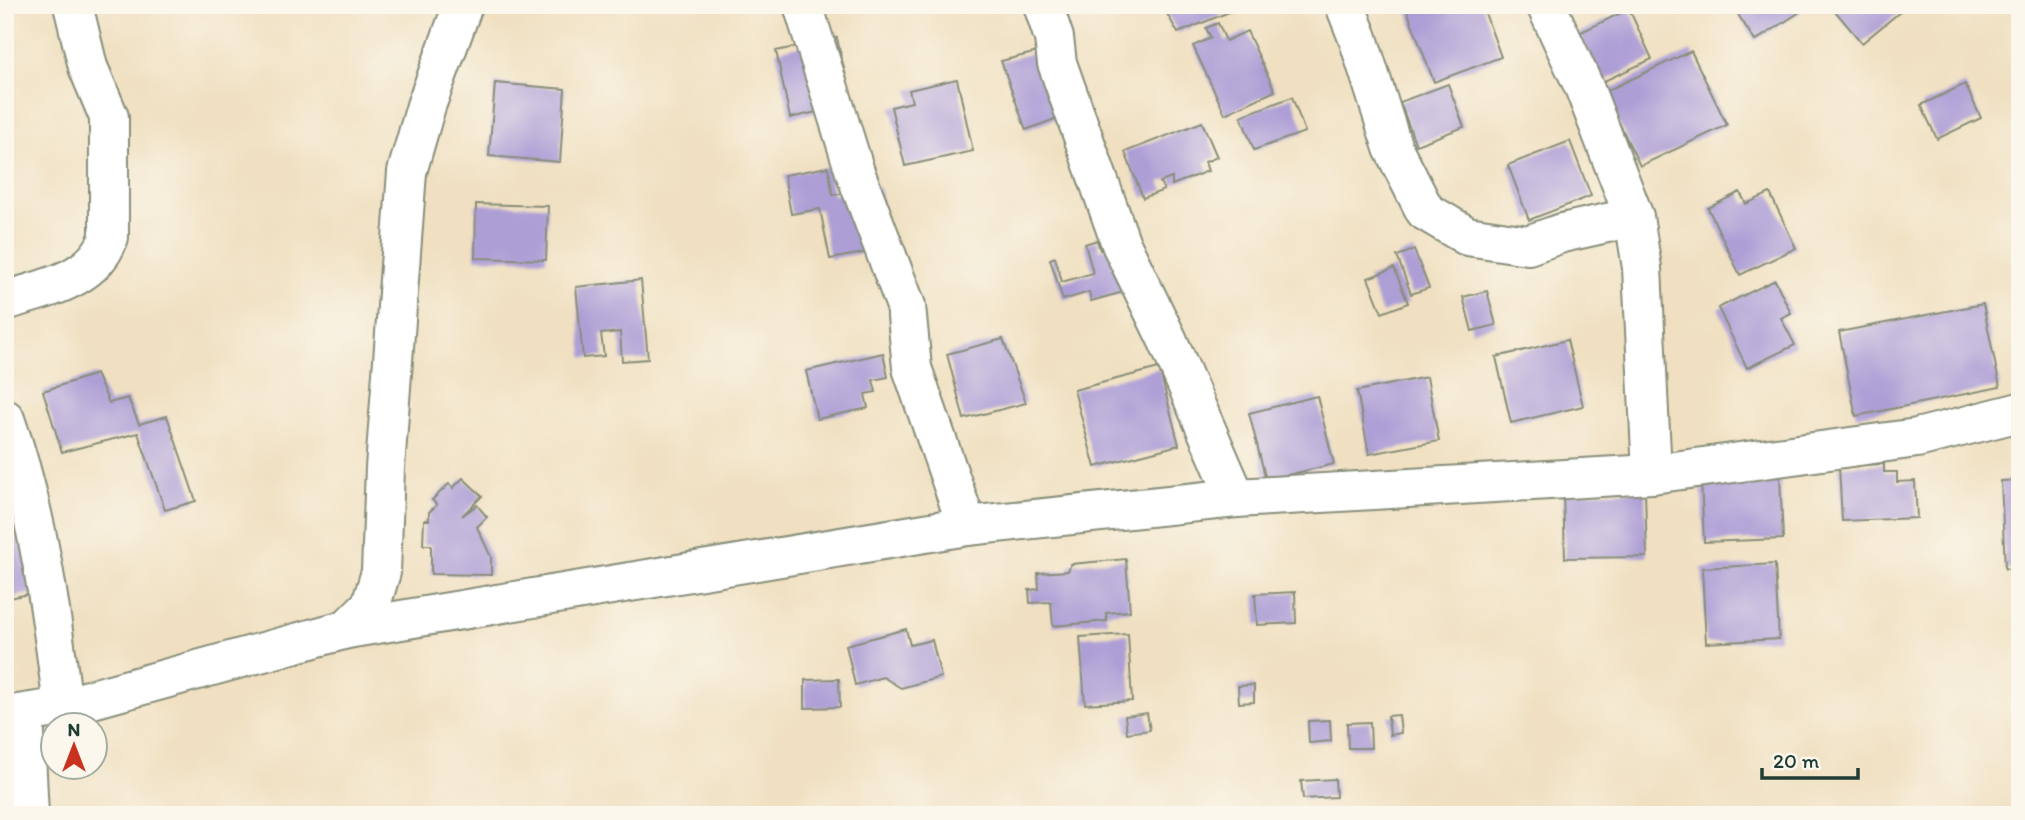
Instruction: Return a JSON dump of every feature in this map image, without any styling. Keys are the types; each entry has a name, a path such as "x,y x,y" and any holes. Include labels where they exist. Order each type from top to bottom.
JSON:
{"street":[{"path":"5,301 78,275 104,252 109,237 109,117 88,66 73,5"},
{"path":"347,629 371,605 381,572 386,456 408,172 426,106 463,5"},
{"path":"803,5 855,172 906,306 912,368 967,526"},
{"path":"1043,5 1054,38 1057,63 1116,232 1168,341 1236,498"},
{"path":"1345,5 1359,38 1393,148 1425,211 1467,236 1528,245 1562,233 1634,217"},
{"path":"1546,5 1584,87 1634,217 1642,268 1652,474"},
{"path":"29,815 14,715 63,707 347,629 967,526 1236,498 1652,474 1917,438 2020,412"},
{"path":"5,419 37,532 50,600 63,707"}],"building":[{"path":"1162,5 1246,5 1178,33"},
{"path":"1405,5 1482,5 1501,57 1434,82"},
{"path":"1732,5 1796,5 1800,12 1755,41"},
{"path":"1830,5 1896,5 1901,11 1862,43"},
{"path":"1629,9 1652,59 1602,82 1579,33"},
{"path":"1218,23 1226,41 1247,31 1275,91 1225,114 1193,46 1211,38 1206,28"},
{"path":"837,38 852,104 790,118 776,51"},
{"path":"1042,51 1063,116 1026,130 1001,61"},
{"path":"1691,51 1727,125 1640,166 1604,92"},
{"path":"957,79 973,151 905,166 891,107 912,102 909,90"},
{"path":"495,83 565,89 560,162 489,156"},
{"path":"1448,84 1464,127 1416,145 1400,102"},
{"path":"1965,84 1981,118 1937,139 1921,105"},
{"path":"1292,97 1305,132 1254,150 1241,116"},
{"path":"1202,122 1217,157 1205,162 1208,171 1172,185 1172,178 1160,182 1164,190 1143,198 1125,152"},
{"path":"1570,141 1591,196 1529,220 1508,165"},
{"path":"828,167 833,195 879,187 891,248 830,259 820,209 791,214 784,175"},
{"path":"1740,192 1746,204 1770,193 1796,248 1740,275 1708,208"},
{"path":"476,204 548,206 546,260 475,258"},
{"path":"1097,240 1100,250 1118,245 1127,291 1091,301 1089,292 1063,300 1050,259 1055,257 1062,282 1093,273 1085,244"},
{"path":"1414,250 1429,288 1411,294 1397,256"},
{"path":"1394,268 1408,303 1382,313 1368,278"},
{"path":"641,280 648,359 622,361 620,332 601,334 604,356 583,358 576,287"},
{"path":"1775,280 1791,313 1781,318 1795,345 1747,368 1718,308"},
{"path":"1487,291 1496,325 1472,331 1463,297"},
{"path":"1983,304 2000,387 1856,416 1839,332"},
{"path":"2014,332 2020,332 2020,376 2018,376"},
{"path":"1003,339 1026,403 964,419 947,354"},
{"path":"1567,340 1583,406 1511,423 1496,357"},
{"path":"883,353 888,377 873,380 876,392 865,394 868,408 817,419 806,371"},
{"path":"1159,368 1179,445 1095,467 1074,390"},
{"path":"96,374 109,403 128,398 139,424 167,416 196,501 165,510 138,433 62,452 43,391"},
{"path":"1427,377 1439,441 1369,454 1357,391"},
{"path":"1317,396 1334,464 1266,480 1249,413"},
{"path":"1884,464 1884,472 1897,472 1897,482 1915,481 1917,518 1842,521 1839,466"},
{"path":"1780,477 1783,539 1704,542 1701,480"},
{"path":"463,478 482,496 462,516 477,505 487,517 477,527 491,557 491,575 431,574 431,545 423,545 424,520 429,520 429,512 437,505 432,500 449,484 453,488"},
{"path":"2020,480 2020,568 2005,569 2001,481"},
{"path":"1645,491 1647,557 1565,558 1563,493"},
{"path":"24,517 43,591 5,599 5,521"},
{"path":"1126,559 1130,611 1106,613 1107,621 1053,626 1051,602 1030,603 1029,590 1039,589 1038,573 1068,571 1071,564"},
{"path":"1775,564 1779,639 1706,643 1702,568"},
{"path":"1295,592 1296,623 1257,625 1255,594"},
{"path":"906,629 910,645 932,640 941,677 901,688 883,677 855,685 846,645"},
{"path":"1128,634 1132,701 1085,704 1080,637"},
{"path":"839,679 840,707 805,708 805,680"},
{"path":"1254,685 1254,702 1239,703 1238,686"},
{"path":"1147,713 1150,730 1127,733 1125,716"},
{"path":"1399,715 1401,733 1390,735 1388,716"},
{"path":"1330,720 1331,741 1309,743 1308,721"},
{"path":"1370,722 1371,748 1348,748 1347,723"},
{"path":"1335,779 1336,797 1303,799 1301,781"}]}
